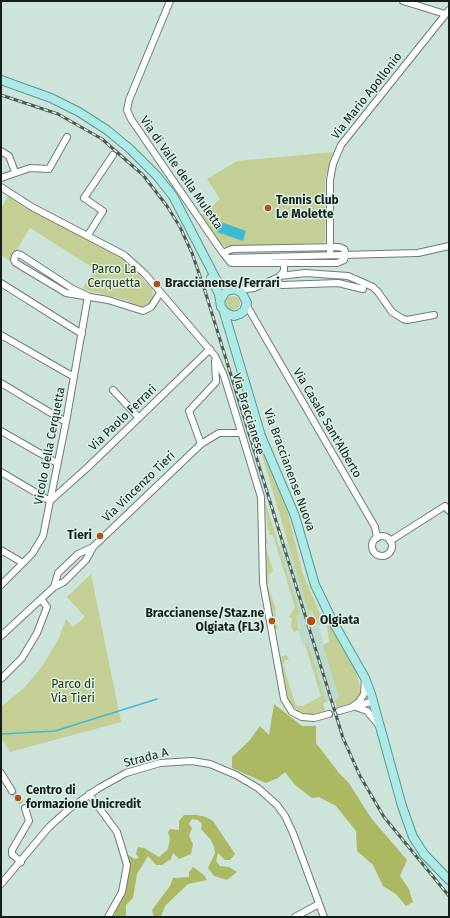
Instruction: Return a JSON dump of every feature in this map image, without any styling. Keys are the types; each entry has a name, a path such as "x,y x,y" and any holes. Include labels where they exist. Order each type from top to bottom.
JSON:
{"main road":[{"path":"1,80 51,98 79,112 107,130 130,149 157,176 173,196 216,279 222,285 242,292 247,303 231,323 230,331"},
{"path":"200,247 224,312 228,315 238,315"},
{"path":"220,301 224,293 235,290"},
{"name":"Via Braccianense Nuova","path":"224,312 261,436 295,516 315,585 332,620 365,678"},
{"path":"365,678 374,701 402,806 413,837 424,854 449,880"}],"street":[{"name":"Via di Valle della Muletta","path":"170,1 129,100 127,110 131,119 218,246"},
{"path":"403,1 447,12"},
{"name":"Via Mario Apollonio","path":"330,254 330,180 333,164 341,145 447,12"},
{"path":"1,178 30,168 49,168 67,137"},
{"path":"1,151 9,156 15,172"},
{"path":"88,235 103,211 84,198 113,155"},
{"name":"Via Braccianese","path":"1,187 32,207 115,249 134,263 210,349 224,376 261,497 263,583 284,699 292,712 302,717 314,718 329,714"},
{"path":"218,246 235,249 341,247 346,254"},
{"path":"218,246 231,263 238,260 330,254 418,253 449,246"},
{"path":"225,255 235,249"},
{"path":"235,249 238,260"},
{"path":"88,296 73,289 21,255 18,254 15,256 14,260 16,263 58,290 70,294 115,301 142,311 150,307 160,293"},
{"path":"238,260 284,263 337,263 344,260 346,254"},
{"path":"284,263 284,271 278,277 278,284 338,283 363,290"},
{"path":"235,290 254,288 278,277 305,273 348,276 373,288 378,292 392,312 403,319 407,320 434,315"},
{"path":"1,283 82,334"},
{"path":"247,303 254,288"},
{"name":"Vicolo della Cerquetta","path":"1,585 40,543 66,422 88,296"},
{"name":"Via Casale Sant'Alberto","path":"247,303 255,321 375,528 377,538"},
{"path":"238,315 249,316 255,321"},
{"path":"1,335 74,377"},
{"name":"Via Paolo Ferrari","path":"50,501 210,349"},
{"path":"201,444 188,411 216,382 217,375 214,356"},
{"path":"1,383 66,422"},
{"path":"113,390 139,418"},
{"path":"1,431 57,463"},
{"name":"Via Vincenzo Tieri","path":"1,636 54,586 64,582 83,563 93,547 201,444 219,433 241,433"},
{"path":"1,472 50,501"},
{"path":"390,541 445,506 449,511"},
{"path":"385,537 390,541 391,550 386,555 380,556 374,552 372,546 377,538 385,537"},
{"name":"Via Vincenzo Tieri","path":"54,586 58,573 78,555 93,547"},
{"path":"1,550 23,563"},
{"path":"78,555 82,558 83,563"},
{"path":"58,573 60,579 64,582"},
{"path":"1,679 22,658 36,633 46,607 41,599"},
{"path":"353,706 362,698 365,678"},
{"path":"339,711 374,701"},
{"path":"353,706 367,711 381,728"},
{"name":"Strada A","path":"1,884 49,827 89,794 118,777 160,763 192,761 210,764 228,771 258,788 273,800 283,812 293,833 324,917"},
{"path":"1,773 12,791"},
{"path":"89,794 117,832 127,865 122,892 108,917"},
{"path":"21,862 12,854 12,850 29,821 25,808"},
{"path":"294,917 319,904"}],"shaded area":[{"path":"288,543 308,611 312,610 315,623 318,624 339,698 323,703 305,645 303,645 298,631 300,628 296,615 299,614 279,546"}],"green space":[{"name":"Tennis Club Le Molette","path":"334,152 325,179 325,240 323,243 226,247 218,242 201,216 220,199 207,179 237,161"},
{"name":"Parco La Cerquetta","path":"8,196 24,207 121,255 152,289 153,296 151,302 142,308 125,300 86,290 83,288 95,269 30,228 10,261 1,255 1,209"},
{"path":"230,296 236,296 240,300 240,306 236,310 230,310 226,306 226,300"},
{"path":"255,431 288,513 302,571 321,617 321,624 319,625 316,623 312,610 308,611"},
{"path":"265,501 300,614 296,615 299,630 294,632 291,626 292,618 289,617 295,607 273,535 270,535 267,525"},
{"path":"264,531 268,543 265,544 273,571 268,575 269,583 267,584 276,609 277,629 274,629 265,584"},
{"name":"Parco di Via Tieri","path":"91,574 121,722 10,752 1,738 1,707 25,687 43,665 59,638 66,619 73,627 85,617 67,597"},
{"path":"327,625 331,626 356,672 361,692 360,698 355,702 337,708 334,700 339,698 323,645 329,642"},
{"path":"308,643 326,702 323,703 325,711 310,715 298,711 289,701 280,659 280,657 287,655 289,660 285,660 283,666 285,667 295,703 298,706 303,706 321,696 305,644"},
{"path":"274,704 302,726 316,726 316,743 339,773 349,783 371,818 407,860 400,876 409,889 413,902 406,906 396,894 383,886 373,865 357,851 356,831 336,806 319,797 312,798 295,785 285,772 278,778 266,783 232,768 232,757 249,741 260,726 269,735"},
{"path":"184,815 197,815 206,817 213,821 235,854 230,860 225,860 218,853 216,861 220,866 229,867 237,872 227,880 214,876 208,868 215,853 214,847 211,840 201,829 202,824 198,820 192,819 189,824 192,828 189,836 193,844 191,854 179,859 173,853 171,859 162,865 156,865 148,856 137,874 133,898 126,905 126,915 124,917 114,917 130,868 128,855 135,859 139,858 136,854 138,847 144,848 159,857 168,849 170,838 168,832 170,829 179,830 179,821"},
{"path":"193,867 204,875 207,880 188,884 165,906 161,917 154,917 152,910 170,886 173,878 189,877 189,872"}],"water":[{"path":"221,222 246,231 243,241 217,232"}],"waterway":[{"path":"1,734 55,731 157,699"}],"tunnel":[{"path":"12,791 25,808"}],"railway":[{"path":"1,95 58,114 102,139 143,175 167,206 180,227 192,253 205,291 343,738 360,776 384,817 449,896"}],"place":[{"name":"Tennis Club Le Molette","path":"268,208"},
{"name":"Braccianense/Ferrari","path":"157,284"},
{"name":"Tieri","path":"100,536"},
{"name":"Braccianense/Staz.ne Olgiata (FL3)","path":"272,621"},
{"name":"Olgiata","path":"311,621"},
{"name":"Centro di formazione Unicredit","path":"18,798"}]}
